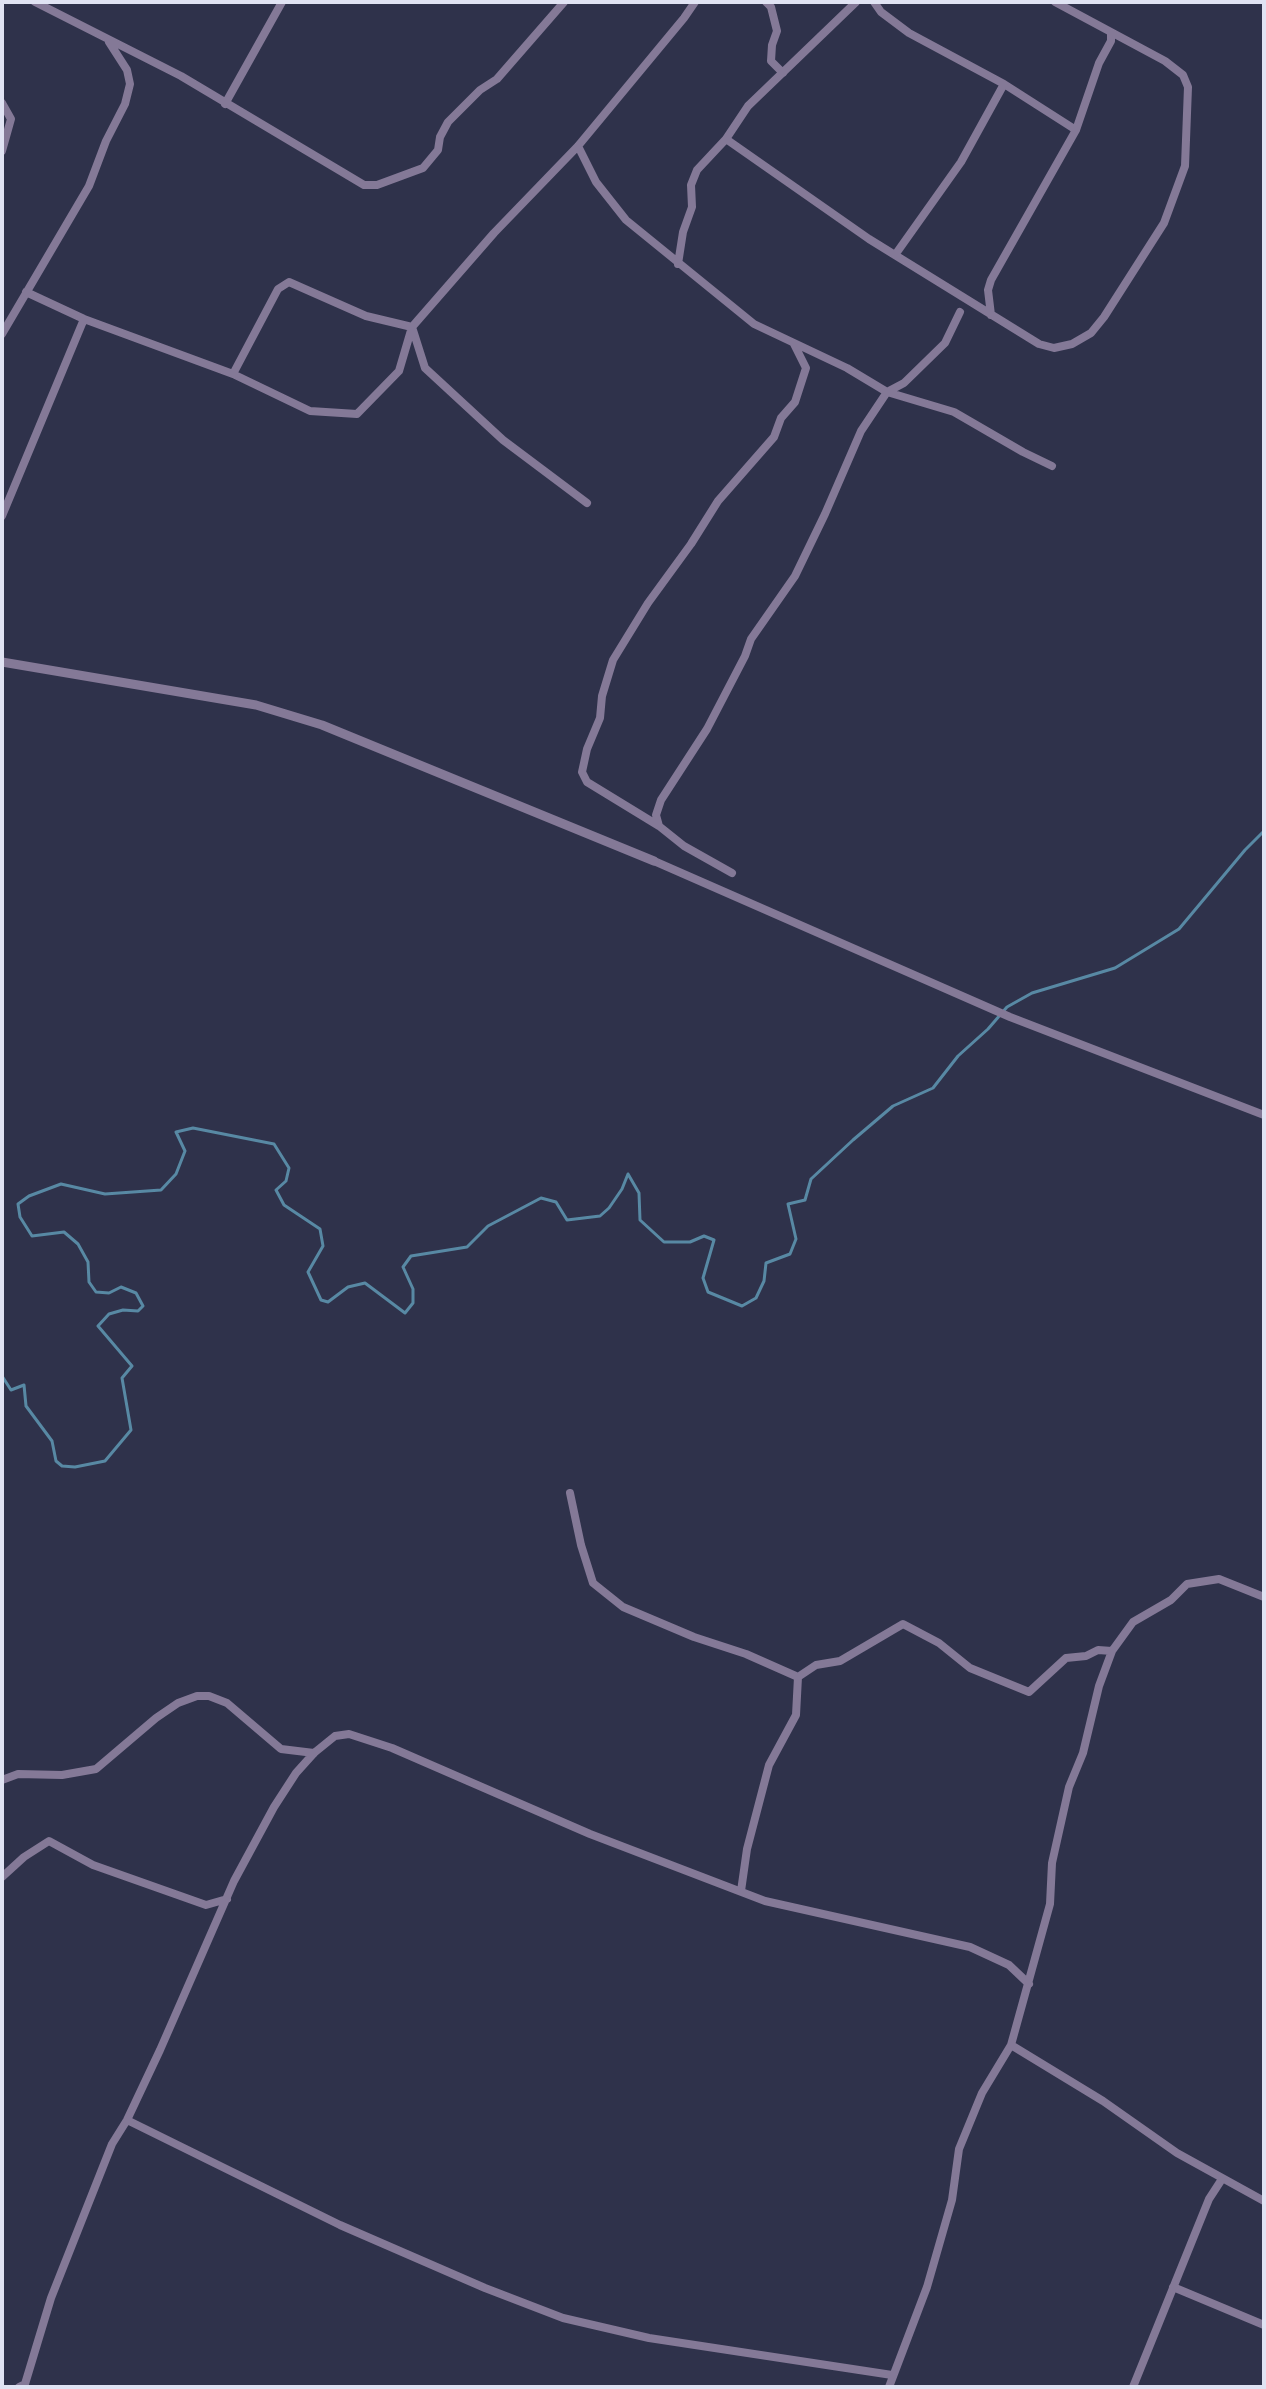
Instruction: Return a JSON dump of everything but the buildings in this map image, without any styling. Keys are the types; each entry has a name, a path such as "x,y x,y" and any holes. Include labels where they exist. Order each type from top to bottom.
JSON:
{"street":[{"path":"35,2 181,76 364,185 377,185 423,168 438,150 440,137 448,122 480,90 497,79 564,2"},
{"path":"225,104 282,2"},
{"path":"26,292 84,319 233,374 310,411 357,414 399,371 412,327 494,233 578,146 695,2"},
{"path":"766,2 771,7 777,31 771,61 783,73"},
{"path":"678,264 683,232 692,207 692,177 726,139 748,106 856,2"},
{"path":"874,2 881,12 909,33 1004,84 1076,130"},
{"path":"726,139 895,255 1039,344 1054,348 1072,344 1091,333 1104,317 1164,223 1185,166 1188,87 1183,75 1142,46 1055,2"},
{"path":"991,315 988,290 991,280 1076,130 1099,63 1111,41 1111,33"},
{"path":"2,334 89,186 106,141 125,104 130,84 127,70 109,41"},
{"path":"895,255 961,162 1004,84"},
{"path":"2,103 11,119 2,151"},
{"path":"578,146 596,182 626,220 754,324 847,368 887,392 954,412 1052,466"},
{"path":"233,374 278,289 289,282 366,316 412,327"},
{"path":"659,826 656,815 661,800 707,729 751,639 795,576 861,431 887,392 904,383 945,343 960,312"},
{"path":"2,516 84,319"},
{"path":"412,327 425,368 503,440 587,503"},
{"path":"732,873 684,846 659,826 587,782 582,772 587,749 600,718 602,696 613,660 718,501 774,437 781,418 795,402 806,368 794,344"},
{"path":"2,662 256,705 322,725 656,862 1010,1017 1264,1115"},
{"path":"570,1493 593,1583 623,1607 798,1677"},
{"path":"889,2387 927,2287 952,2200 959,2149 982,2093 1011,2045 1050,1904 1052,1863 1069,1787 1083,1753 1094,1705 1112,1651 1133,1622 1171,1600 1187,1584 1219,1579 1264,1597"},
{"path":"798,1677 816,1665 840,1661 903,1624 939,1643 970,1668 1029,1692 1066,1658 1086,1656 1098,1650 1112,1651"},
{"path":"741,1891 747,1849 769,1765 796,1715 798,1677"},
{"path":"2,1780 18,1774 62,1775 96,1769 156,1718 178,1703 197,1696 209,1696 227,1703 281,1749 314,1753"},
{"path":"23,2386 59,2274 112,2144 127,2120 227,1899 274,1807 296,1773 335,1736 349,1734 392,1748 590,1834 765,1901 970,1947 1009,1965 1029,1984"},
{"path":"2,1877 24,1857 49,1841 93,1865 206,1905 227,1899"},
{"path":"1011,2045 1040,2061 1177,2153 1264,2201"},
{"path":"127,2120 340,2225 563,2318 649,2338 892,2375"},
{"path":"1133,2387 1209,2199 1222,2179"},
{"path":"1173,2287 1264,2325"}],"waterway":[{"path":"2,1342 2,1376 11,1390 24,1385 26,1406 52,1441 56,1461 62,1466 75,1467 105,1461 131,1430 122,1378 132,1366 98,1326 109,1314 123,1310 138,1311 143,1306 136,1293 121,1287 109,1293 96,1292 89,1282 88,1262 78,1244 64,1232 32,1236 20,1217 18,1204 29,1196 61,1184 105,1194 161,1190 176,1174 185,1151 176,1132 193,1128 274,1144 289,1168 286,1181 276,1190 284,1205 320,1229 323,1246 308,1272 321,1300 328,1302 348,1287 365,1283 405,1313 413,1303 413,1289 403,1267 411,1256 467,1247 488,1226 541,1198 556,1202 567,1220 600,1216 622,1189 628,1174 639,1193 640,1220 664,1242 690,1242 704,1236 714,1240 703,1278 708,1292 742,1306 756,1298 764,1281 766,1263 790,1254 796,1239 788,1204 805,1200 811,1179 853,1140 893,1106 933,1088 958,1056 1007,1007 1032,993 1115,968 1179,929 1264,831"}]}
